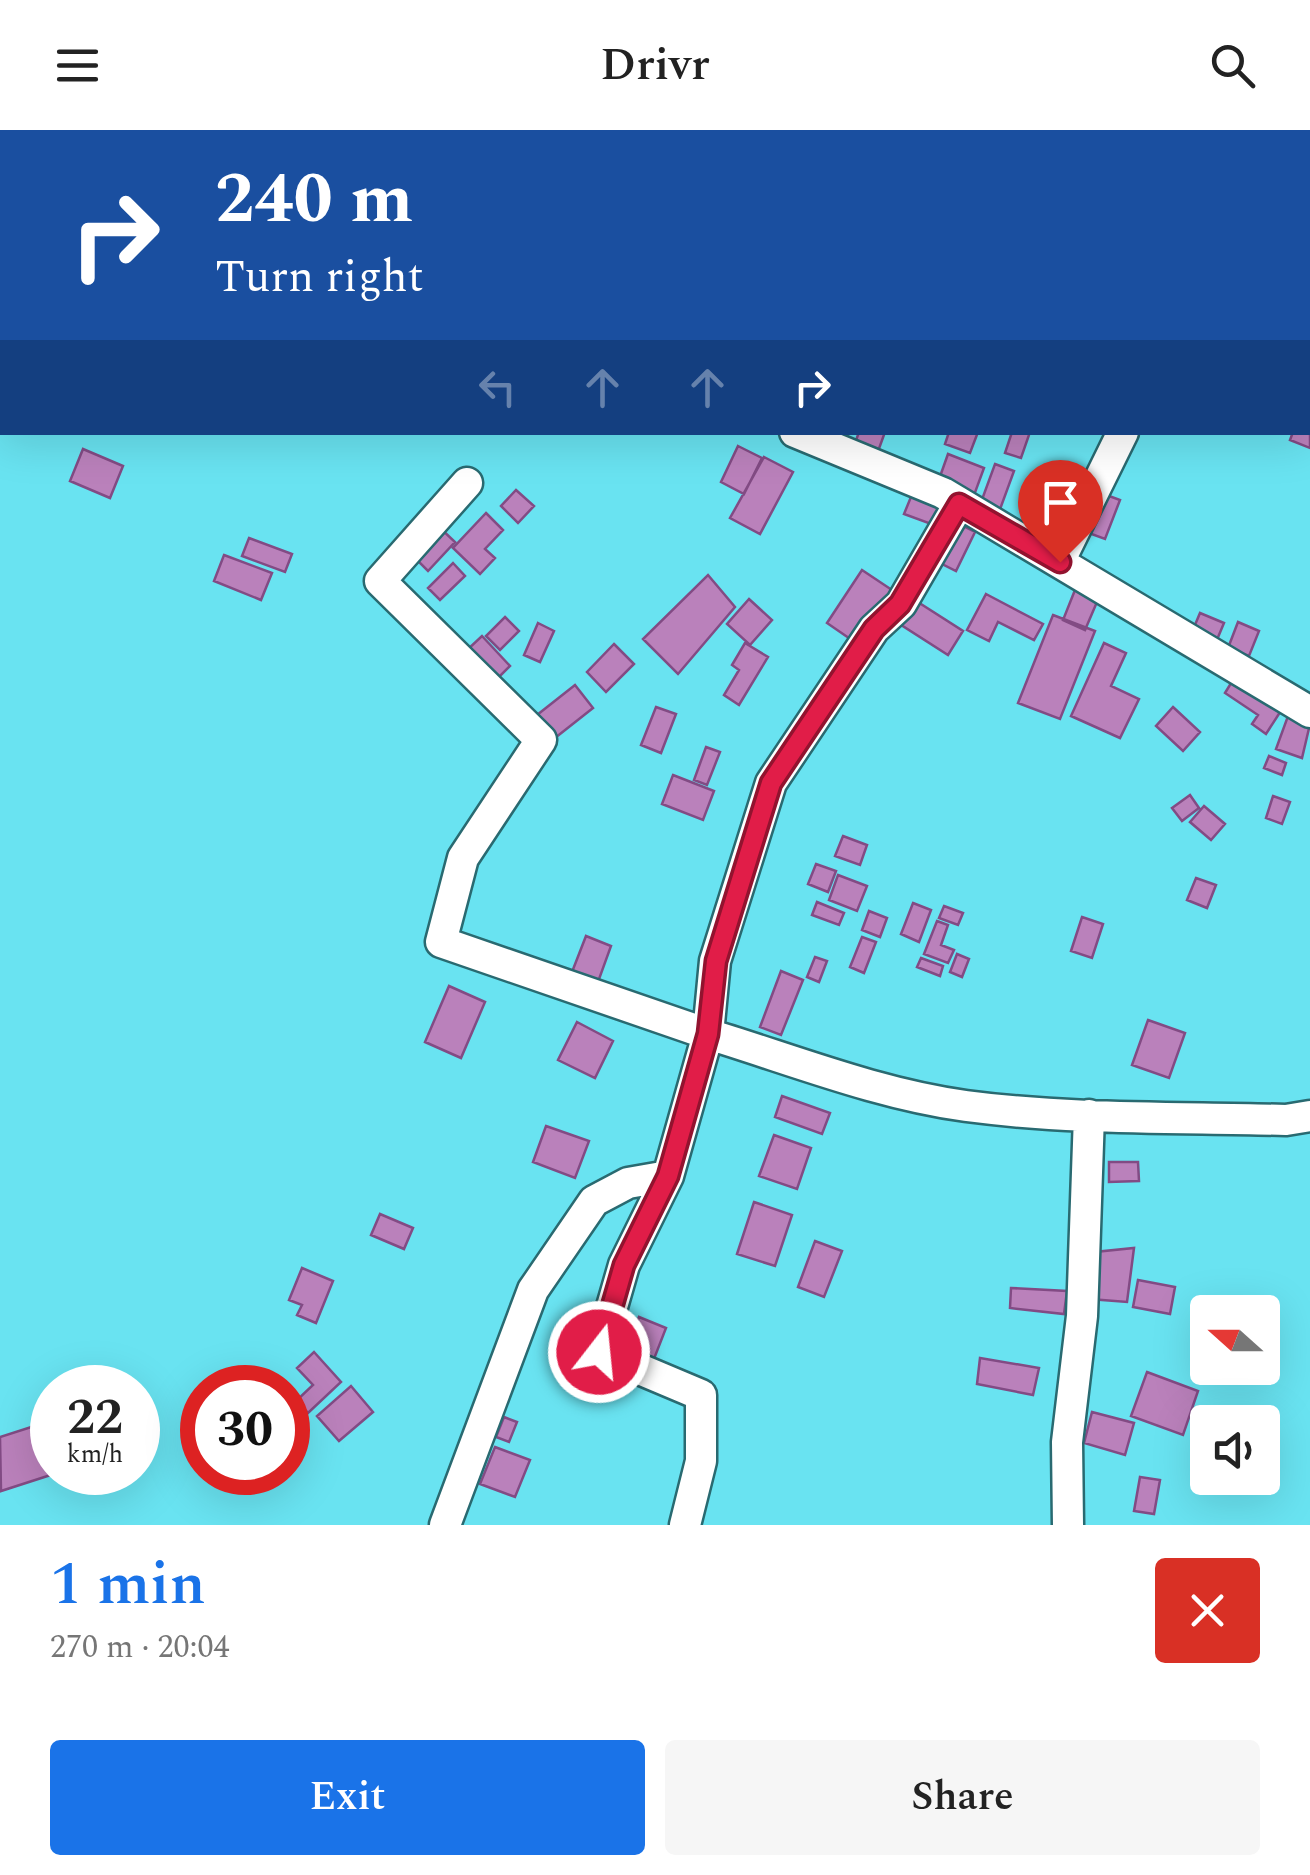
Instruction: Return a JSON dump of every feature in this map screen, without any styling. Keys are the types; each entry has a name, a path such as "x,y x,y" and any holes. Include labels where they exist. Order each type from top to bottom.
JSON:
{"street":[{"path":"802,435 959,504 1310,712"},
{"path":"1060,562 1122,435"},
{"path":"467,483 380,582 541,740 462,858 441,942 708,1034 892,1092 964,1106 1090,1115 1286,1120 1310,1116"},
{"path":"684,1525 702,1461 701,1395 599,1352 624,1265 668,1176 708,1034 716,961 771,783 874,629 900,604 959,504"},
{"path":"1068,1525 1068,1442 1082,1316 1090,1115"},
{"path":"445,1525 533,1290 594,1202 628,1183 668,1176"}],"building":[{"path":"858,435 884,435 876,457 853,449"},
{"path":"948,435 977,435 970,453 945,444"},
{"path":"1011,435 1029,435 1021,458 1005,453"},
{"path":"1292,435 1310,435 1310,448 1290,440"},
{"path":"738,446 762,458 744,494 721,482"},
{"path":"83,449 123,466 110,498 70,481"},
{"path":"948,454 984,468 973,498 937,485"},
{"path":"764,457 793,472 760,534 730,518"},
{"path":"995,464 1014,471 999,512 980,505"},
{"path":"516,490 534,506 518,523 501,506"},
{"path":"913,492 950,506 942,528 904,514"},
{"path":"1101,493 1120,500 1105,539 1086,532"},
{"path":"486,513 503,530 485,549 495,558 480,574 453,548"},
{"path":"955,522 975,532 956,571 936,561"},
{"path":"437,525 455,542 428,571 410,553"},
{"path":"249,538 292,554 285,572 242,556"},
{"path":"224,555 272,573 261,600 214,581"},
{"path":"453,563 465,576 440,600 428,588"},
{"path":"862,570 895,592 859,645 827,623"},
{"path":"708,575 735,607 678,674 643,639"},
{"path":"1077,585 1100,595 1085,630 1063,620"},
{"path":"986,594 1043,624 1034,640 998,622 989,641 967,630"},
{"path":"910,597 963,631 948,655 895,621"},
{"path":"749,599 772,620 750,645 727,624"},
{"path":"1200,613 1224,623 1216,642 1192,632"},
{"path":"1053,615 1095,631 1060,719 1018,703"},
{"path":"505,617 519,631 500,650 486,636"},
{"path":"1238,622 1259,631 1249,656 1228,648"},
{"path":"538,623 554,631 540,662 524,655"},
{"path":"482,636 510,666 496,680 467,650"},
{"path":"745,643 768,657 739,705 724,695 739,670 732,665"},
{"path":"1104,643 1126,653 1111,686 1139,699 1120,738 1071,716"},
{"path":"614,644 634,664 606,692 587,672"},
{"path":"1236,675 1284,706 1266,734 1252,724 1258,715 1225,693"},
{"path":"575,685 593,708 555,738 537,715"},
{"path":"656,707 676,714 661,753 641,745"},
{"path":"1173,707 1200,732 1183,751 1156,726"},
{"path":"1288,716 1310,724 1302,758 1276,749"},
{"path":"706,747 720,752 707,785 694,780"},
{"path":"1269,756 1286,763 1282,775 1264,768"},
{"path":"673,775 714,791 703,820 662,804"},
{"path":"1190,795 1199,808 1182,821 1172,808"},
{"path":"1273,796 1290,802 1282,824 1266,818"},
{"path":"1204,806 1225,824 1211,840 1190,822"},
{"path":"843,836 867,845 860,865 835,856"},
{"path":"816,864 836,871 828,892 808,884"},
{"path":"838,875 867,886 857,911 829,900"},
{"path":"1196,878 1216,885 1207,908 1187,900"},
{"path":"817,902 844,913 839,925 812,915"},
{"path":"913,903 931,910 919,942 901,934"},
{"path":"944,906 963,913 958,925 939,918"},
{"path":"869,911 887,918 880,937 862,930"},
{"path":"1082,917 1103,924 1092,958 1071,951"},
{"path":"937,921 948,925 941,945 954,950 948,963 924,954"},
{"path":"586,936 611,946 598,982 572,972"},
{"path":"862,937 876,942 864,973 850,967"},
{"path":"957,954 969,959 962,977 950,972"},
{"path":"815,957 827,961 819,982 807,977"},
{"path":"921,958 943,966 940,976 917,967"},
{"path":"781,971 803,980 781,1035 760,1027"},
{"path":"449,986 485,1002 461,1058 425,1042"},
{"path":"1148,1020 1185,1033 1169,1078 1132,1065"},
{"path":"577,1022 613,1041 595,1078 558,1060"},
{"path":"782,1096 830,1113 822,1134 775,1117"},
{"path":"546,1126 589,1141 575,1178 533,1162"},
{"path":"774,1135 811,1148 797,1189 759,1176"},
{"path":"1109,1162 1138,1162 1139,1181 1109,1182"},
{"path":"754,1202 792,1215 775,1266 737,1254"},
{"path":"380,1214 413,1228 404,1249 371,1235"},
{"path":"815,1241 842,1251 824,1297 798,1287"},
{"path":"1134,1248 1127,1302 1090,1299 1095,1252"},
{"path":"302,1268 333,1281 316,1323 297,1315 302,1305 289,1300"},
{"path":"1138,1280 1175,1287 1170,1314 1133,1307"},
{"path":"1011,1288 1067,1291 1064,1314 1010,1308"},
{"path":"639,1317 666,1328 652,1364 625,1354"},
{"path":"614,1318 631,1324 621,1350 603,1343"},
{"path":"314,1352 341,1382 310,1411 313,1385 310,1365 300,1365"},
{"path":"980,1358 1039,1368 1033,1395 977,1384"},
{"path":"590,1363 610,1371 599,1398 580,1390"},
{"path":"1147,1372 1198,1391 1190,1405 1183,1435 1131,1416"},
{"path":"351,1386 373,1412 339,1441 317,1416"},
{"path":"1092,1412 1134,1423 1125,1455 1084,1443"},
{"path":"504,1417 517,1422 509,1442 496,1437"},
{"path":"30,1427 30,1482 1,1491 0,1437"},
{"path":"495,1447 530,1460 515,1497 480,1484"},
{"path":"1140,1477 1160,1480 1154,1514 1134,1511"}],"route":[{"path":"599,1352 624,1265 668,1176 708,1034 716,961 762,807 791,747 874,629 900,604 959,504 1060,562"}]}
